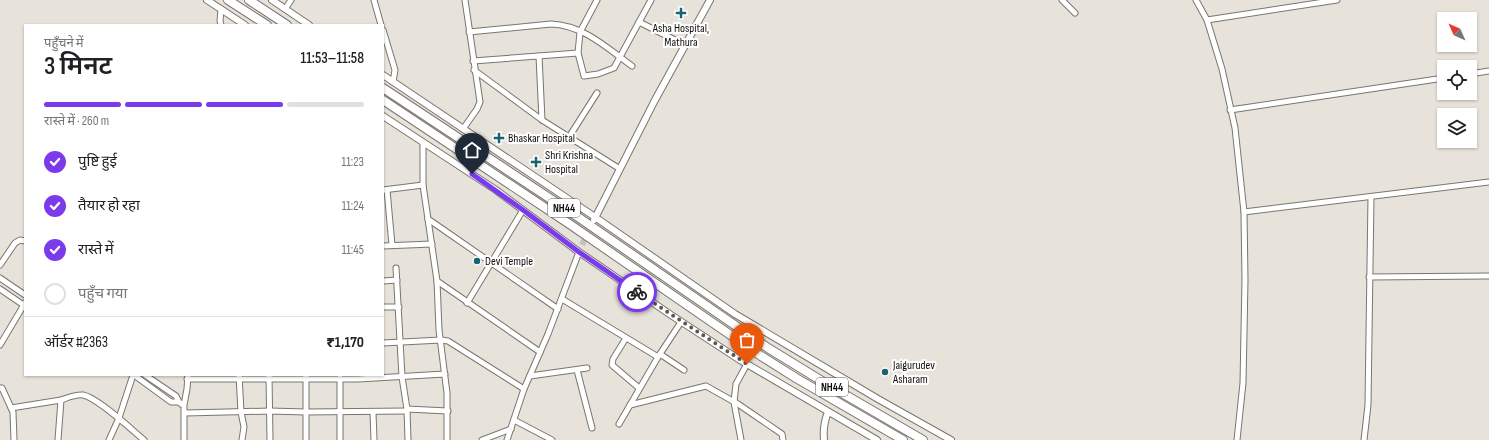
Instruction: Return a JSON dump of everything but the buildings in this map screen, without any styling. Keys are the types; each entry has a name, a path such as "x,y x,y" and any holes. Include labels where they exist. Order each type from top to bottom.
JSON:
{"highway":[{"path":"228,0 265,24"},
{"path":"249,0 285,24"},
{"name":"NH44","path":"384,89 578,217 768,348 923,440"},
{"name":"NH44","path":"384,101 568,222 761,356 903,440"}],"street":[{"path":"207,0 244,24"},
{"path":"272,0 308,24"},
{"path":"285,9 291,0"},
{"path":"374,0 381,24"},
{"path":"463,129 480,102 474,70 465,0"},
{"path":"598,0 580,32 578,53 584,76 598,74 614,68 651,0"},
{"path":"594,219 655,100 710,0"},
{"path":"1062,0 1075,13"},
{"path":"1196,0 1207,20 1222,69 1234,128 1244,212 1245,284 1243,383 1237,440"},
{"path":"1207,20 1337,0"},
{"path":"219,24 221,9"},
{"path":"639,22 685,46"},
{"path":"469,32 563,24 590,35 632,66"},
{"path":"384,33 395,70 393,82"},
{"path":"473,61 578,53"},
{"path":"539,56 542,120"},
{"path":"474,70 542,120 620,169"},
{"path":"1477,73 1489,71"},
{"path":"384,76 735,314 951,440"},
{"path":"1230,110 1437,79"},
{"path":"569,137 597,93"},
{"path":"384,117 523,210 579,252 681,322 747,364 877,440"},
{"path":"423,142 423,185 437,281 438,322 448,411 447,440"},
{"path":"1244,212 1489,182"},
{"path":"392,246 385,190 423,185"},
{"path":"1365,439 1368,405 1370,197"},
{"path":"467,303 523,210"},
{"path":"428,219 558,309"},
{"path":"0,265 15,243 20,240 24,241"},
{"path":"384,246 432,244"},
{"path":"507,440 524,389 558,309 582,245"},
{"path":"396,268 402,377 407,410 408,440"},
{"path":"1369,277 1489,276"},
{"path":"0,278 24,294"},
{"path":"384,281 397,280"},
{"path":"437,281 540,352"},
{"path":"0,289 24,304"},
{"path":"562,299 626,338 684,370"},
{"path":"0,344 3,335 24,306"},
{"path":"384,307 398,307"},
{"path":"619,424 681,322"},
{"path":"626,338 613,358 612,365 640,388"},
{"path":"384,343 441,340 453,343 524,389"},
{"path":"741,440 734,402 736,384 747,364"},
{"path":"530,376 588,368"},
{"path":"577,370 592,428"},
{"path":"184,440 184,405 188,377 340,378 402,377 445,374"},
{"path":"109,440 119,418 134,376"},
{"path":"135,376 171,402 179,402 184,405"},
{"path":"146,376 176,396 179,402"},
{"path":"239,377 241,412 244,427 242,440"},
{"path":"269,377 270,440"},
{"path":"306,377 306,440"},
{"path":"340,378 340,440"},
{"path":"630,405 706,386 734,402 782,434 783,440"},
{"path":"0,388 2,388 13,412 14,440"},
{"path":"11,408 61,400 81,395 89,397 119,418 144,440"},
{"path":"58,440 61,400"},
{"path":"185,414 270,411 448,411"},
{"path":"373,412 374,440"},
{"path":"824,440 824,421 828,412"},
{"path":"514,420 552,440"},
{"path":"482,440 511,429"}],"tunnel":[{"path":"582,245 592,223"}],"way so far":[{"path":"637,292 747,364"}],"place":[{"name":"Asha Hospital, Mathura","path":"681,13"},
{"name":"Bhaskar Hospital","path":"499,138"},
{"name":"Shri Krishna Hospital","path":"536,162"},
{"name":"Devi Temple","path":"477,261"},
{"name":"Jaigurudev Asharam","path":"885,372"}],"route":[{"path":"472,174 496,190 579,252 637,292"}]}
